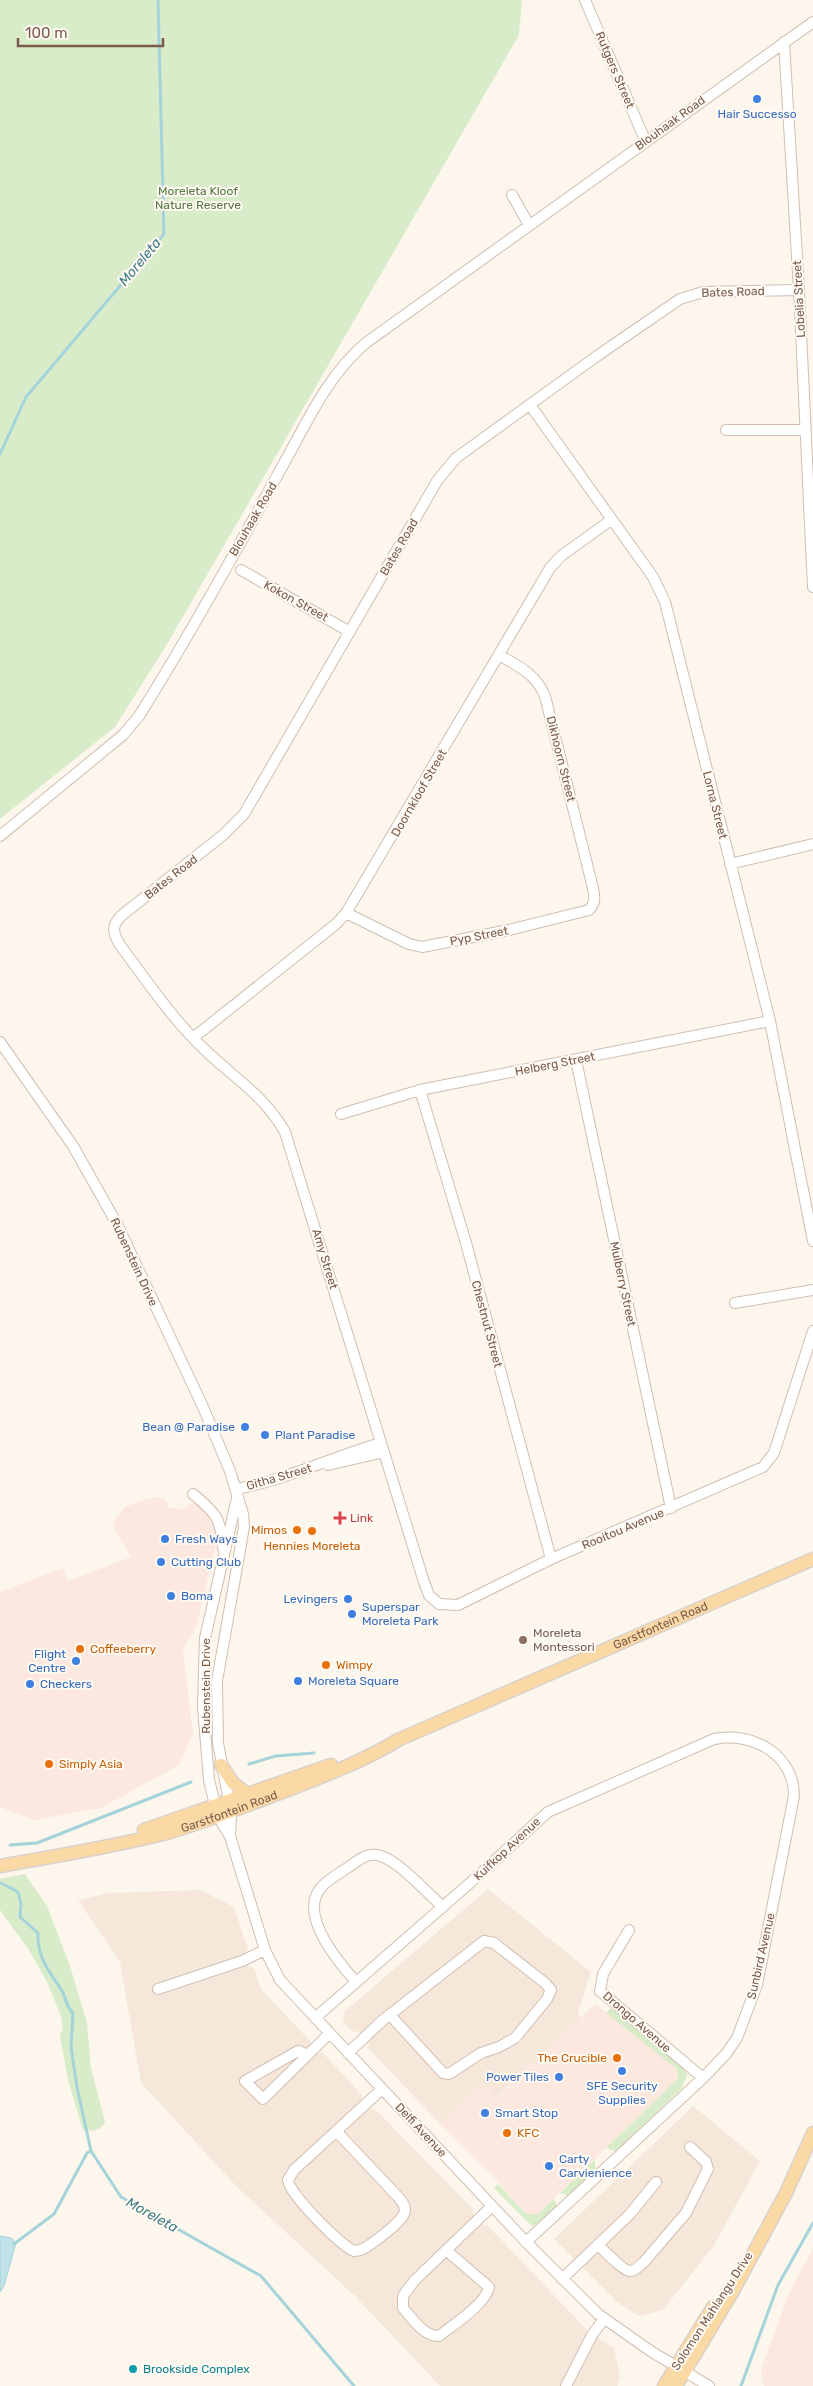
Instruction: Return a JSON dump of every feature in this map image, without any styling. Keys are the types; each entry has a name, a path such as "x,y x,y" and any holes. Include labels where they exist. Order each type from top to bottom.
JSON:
{"main road":[{"name":"Garstfontein Road","path":"0,1866 51,1858 216,1811 331,1773 369,1756 398,1740 813,1560"},
{"name":"Garstfontein Road","path":"230,1806 247,1794 330,1765 382,1743 398,1740"},
{"path":"221,1765 233,1783 247,1794"},
{"name":"Solomon Mahlangu Drive","path":"676,2386 682,2368 723,2291 761,2237 786,2193 813,2133"},
{"name":"Solomon Mahlangu Drive","path":"664,2386 682,2368"}],"street":[{"name":"Rutgers Street","path":"587,1 645,140"},
{"name":"Blouhaak Road","path":"0,836 123,735 140,716 298,437 336,373 347,359 366,342 528,225 567,200 645,140 813,22"},
{"name":"Lobelia Street","path":"784,42 800,290 813,587"},
{"path":"512,196 528,225"},
{"name":"Bates Road","path":"120,945 114,936 117,920 223,835 244,814 446,469 456,458 596,356 680,299 691,294 718,291 800,290"},
{"name":"Lorna Street","path":"530,405 653,577 665,602 770,1021 813,1241"},
{"path":"726,430 805,430"},
{"name":"Doornkloof Street","path":"194,1038 336,924 346,913 363,889 550,568 561,556 611,520"},
{"name":"Kokon Street","path":"241,570 350,632"},
{"name":"Dikhoorn Street","path":"499,655 534,677 540,684 545,696 592,884"},
{"path":"730,864 813,844"},
{"name":"Pyp Street","path":"346,913 409,944 422,946 510,930 589,910 595,901 592,884"},
{"name":"Amy Street","path":"120,945 194,1038 264,1102 276,1116 284,1132 429,1595 438,1604 458,1605"},
{"name":"Helberg Street","path":"341,1114 420,1090 770,1021"},
{"name":"Rubenstein Drive","path":"0,1042 69,1139 114,1217 203,1407 243,1514 244,1527 216,1681 217,1726 221,1765 230,1806"},
{"name":"Mulberry Street","path":"576,1060 671,1508"},
{"name":"Chestnut Street","path":"420,1090 466,1243 551,1559"},
{"path":"735,1303 813,1290"},
{"name":"Rooitou Avenue","path":"458,1605 551,1559 763,1467 772,1457 813,1331"},
{"name":"Githa Street","path":"236,1494 322,1465 345,1453 382,1447"},
{"path":"193,1494 213,1511 219,1521 223,1559"},
{"name":"Rubenstein Drive","path":"216,1811 210,1780 204,1724 204,1650 207,1625 236,1494"},
{"name":"Kuifkop Avenue","path":"315,2018 548,1812 714,1738 733,1737"},
{"name":"Sunbird Avenue","path":"526,2242 703,2078 726,2054 737,2038 757,1985 794,1796 792,1775 779,1755 762,1745 733,1737"},
{"name":"Delfi Avenue","path":"230,1806 230,1836"},
{"name":"Delfi Avenue","path":"216,1811 230,1836 266,1950 280,1980 526,2242 604,2319 709,2386"},
{"path":"356,1982 323,1940 315,1904 317,1894 323,1885 362,1857 376,1855 391,1862 442,1907"},
{"name":"Drongo Avenue","path":"629,1930 603,1974 600,1991 703,2078"},
{"path":"348,2053 390,2015 484,1941 494,1943 545,1983 551,1990 547,1999 515,2038 499,2047 481,2053 449,2074 443,2073 390,2015"},
{"path":"158,1989 242,1961 266,1950"},
{"path":"308,2055 298,2051 245,2081 263,2100 308,2055 330,2033"},
{"path":"337,2132 402,2202 405,2208 404,2214 394,2225 361,2250 354,2251 344,2244 293,2194 288,2186 289,2176 382,2089"},
{"path":"598,2244 624,2269 630,2271 636,2269 644,2262 686,2213 708,2169 706,2162 690,2147"},
{"path":"562,2279 630,2214 656,2182"},
{"path":"446,2251 490,2287 486,2296 478,2305 439,2336 434,2336 421,2328 403,2308 402,2302 410,2286 492,2206"},
{"path":"566,2386 592,2335 604,2319"}],"shaded area":[{"path":"157,1497 166,1500 168,1508 185,1509 189,1504 196,1503 215,1520 217,1540 196,1627 183,1650 193,1734 179,1765 101,1808 34,1820 0,1807 0,1592 63,1568 68,1581 131,1557 114,1528 115,1519 125,1507"},
{"path":"488,1889 591,1972 578,2012 581,2018 496,2098 482,2083 440,2124 368,2048 369,2043 359,2032 352,2031 343,2022 344,2012"},
{"path":"200,1890 234,1907 248,1949 245,1955 248,1966 254,1968 261,1989 312,2043 311,2048 317,2054 322,2052 361,2094 361,2103 368,2110 375,2109 472,2208 474,2217 480,2224 488,2226 588,2331 614,2348 620,2378 617,2386 440,2386 355,2296 237,2187 141,2083 120,1962 78,1900 109,1893"},
{"path":"595,2004 678,2069 677,2079 538,2214 526,2214 492,2175 440,2124 482,2083 497,2098"},
{"path":"693,2106 760,2161 713,2247 663,2310 638,2316 617,2302 554,2239"},
{"path":"813,2249 813,2386 764,2386 761,2371 763,2364 789,2293"}],"green space":[{"name":"Moreleta Kloof Nature Reserve","path":"0,0 522,0 519,35 166,646 115,727 0,819"},
{"path":"25,1874 47,1906 70,1966 87,2023 91,2068 105,2122 101,2128 96,2130 83,2130 68,2080 60,2036 63,2028 61,2016 48,1984 29,1950 0,1910 0,1879"},
{"path":"611,2008 684,2068 687,2075 682,2088 616,2151 606,2148 678,2078 677,2069 606,2013"},
{"path":"594,2160 596,2169 568,2196 560,2193"},
{"path":"498,2184 526,2214 538,2214 554,2199 557,2206 543,2221 532,2226 494,2188"}],"water":[{"path":"0,2236 11,2238 16,2243 4,2286 0,2292"}],"waterway":[{"name":"Moreleta","path":"0,454 26,397 164,234 158,0"},
{"path":"249,1764 276,1756 314,1753"},
{"path":"10,1845 37,1843 191,1782"},
{"name":"Moreleta","path":"1,1883 18,1892 21,1904 20,1917 38,1933 41,1956 63,1992 73,2013 71,2047 77,2087 91,2151 121,2197 261,2276 354,2386"},
{"path":"14,2244 54,2214 87,2153 91,2151"},
{"path":"741,2386 778,2285 813,2223"}],"place":[{"name":"Hair Successo","path":"757,99"},
{"name":"Bean @ Paradise","path":"245,1427"},
{"name":"Plant Paradise","path":"265,1435"},
{"name":"Link","path":"340,1518"},
{"name":"Mimos","path":"297,1530"},
{"name":"Hennies Moreleta","path":"312,1531"},
{"name":"Fresh Ways","path":"165,1539"},
{"name":"Cutting Club","path":"161,1562"},
{"name":"Boma","path":"171,1596"},
{"name":"Levingers","path":"348,1599"},
{"name":"Superspar Moreleta Park","path":"352,1614"},
{"name":"Moreleta Montessori","path":"523,1640"},
{"name":"Coffeeberry","path":"80,1649"},
{"name":"Flight Centre","path":"76,1661"},
{"name":"Wimpy","path":"326,1665"},
{"name":"Moreleta Square","path":"298,1681"},
{"name":"Checkers","path":"30,1684"},
{"name":"Simply Asia","path":"49,1764"},
{"name":"The Crucible","path":"617,2058"},
{"name":"SFE Security Supplies","path":"622,2071"},
{"name":"Power Tiles","path":"559,2077"},
{"name":"Smart Stop","path":"485,2113"},
{"name":"KFC","path":"507,2133"},
{"name":"Carty Carvienience","path":"549,2166"},
{"name":"Brookside Complex","path":"133,2369"}]}
